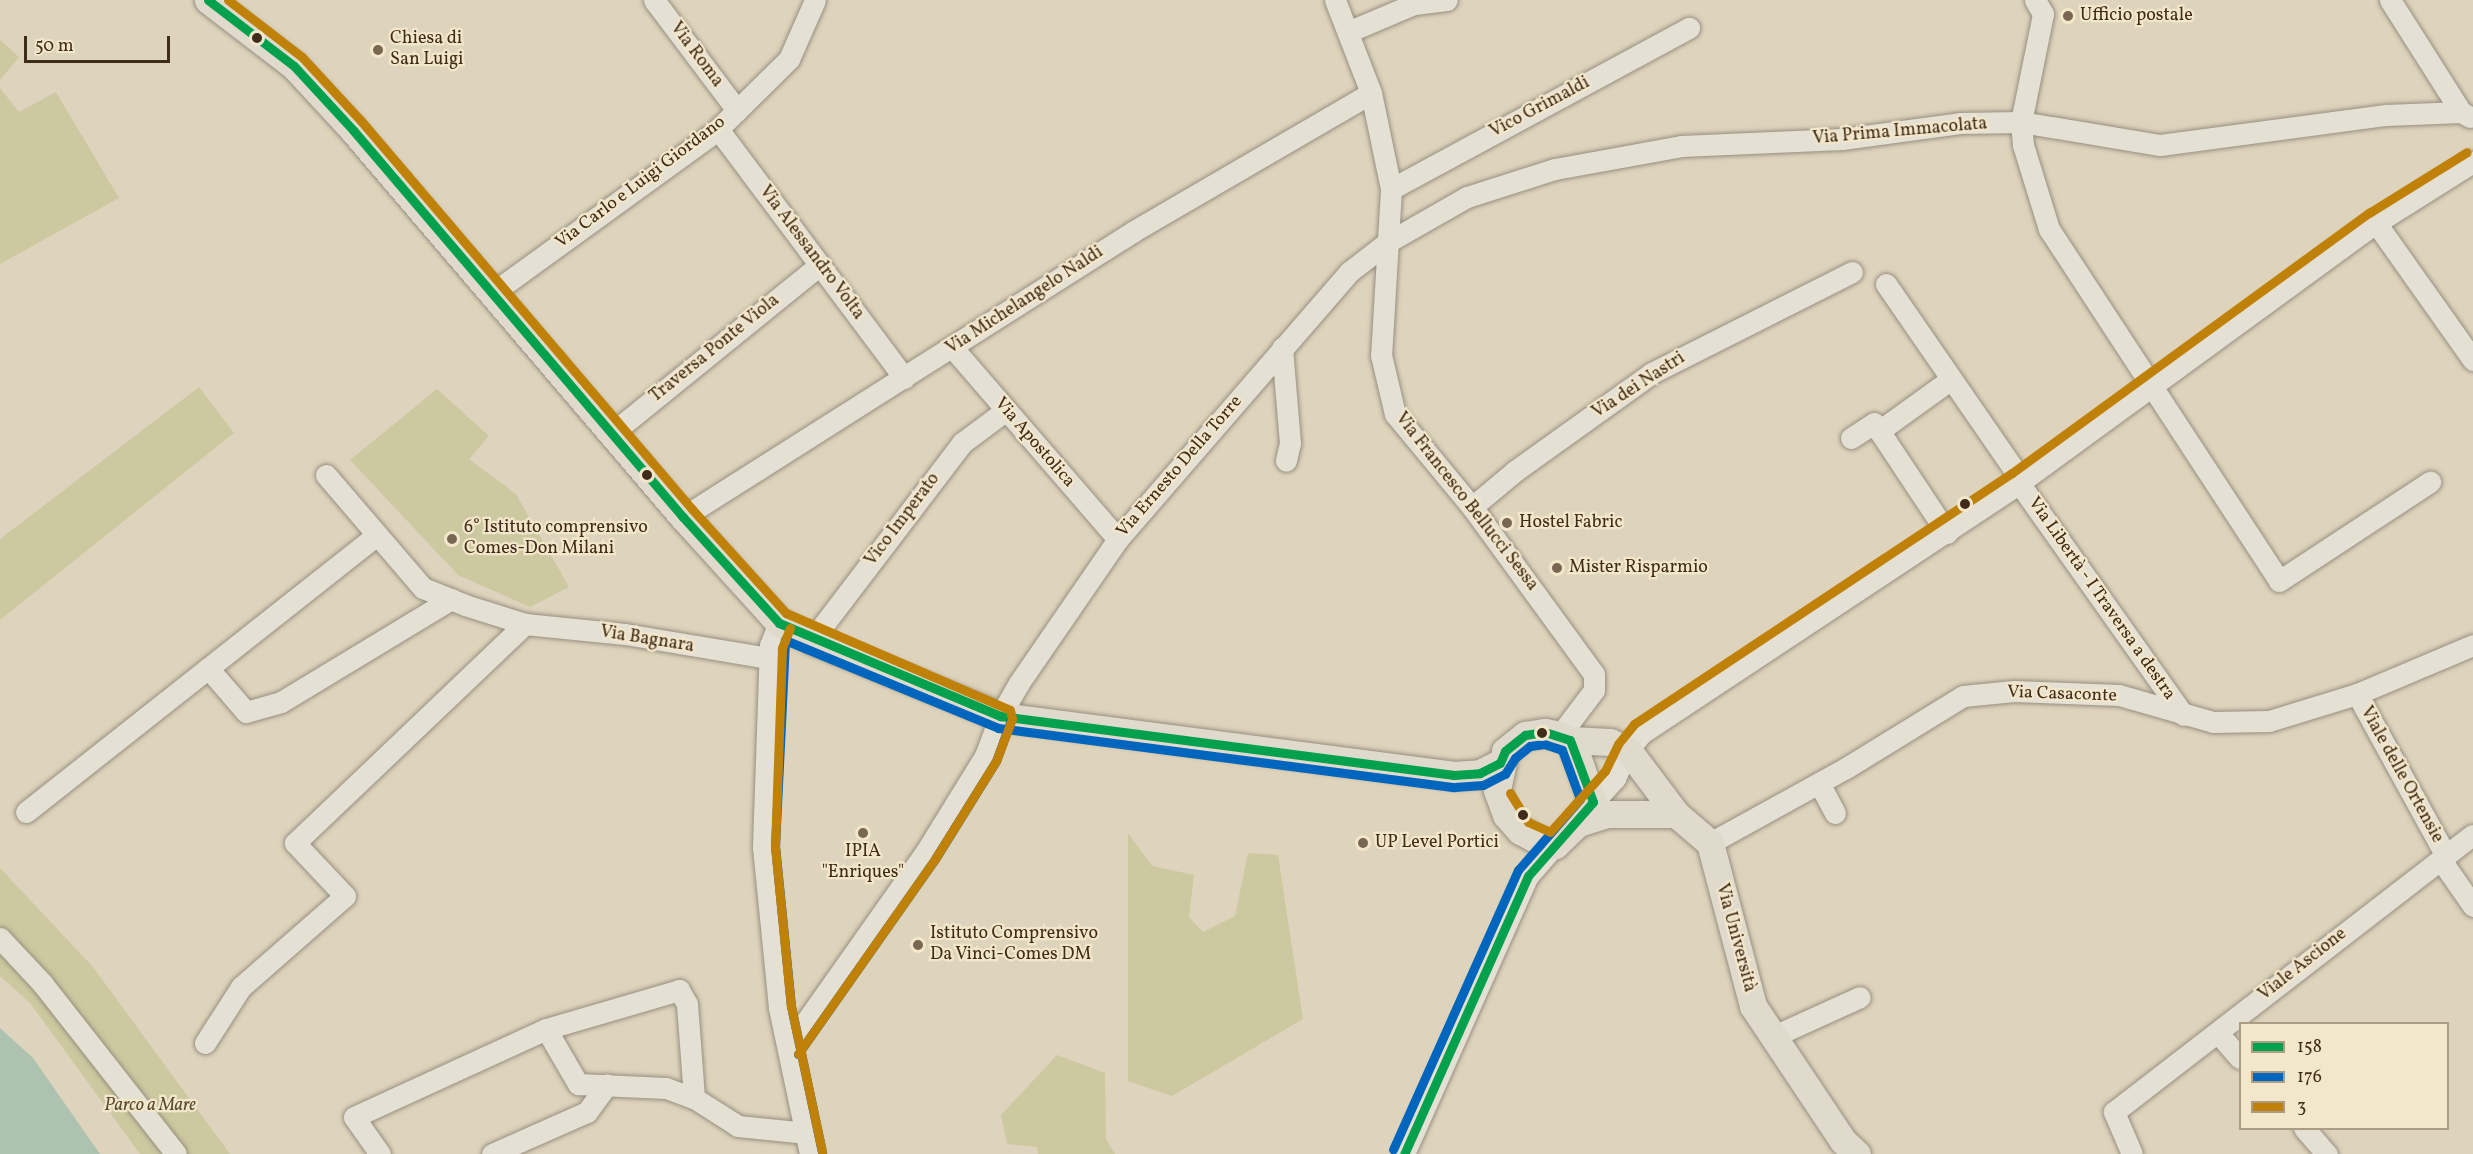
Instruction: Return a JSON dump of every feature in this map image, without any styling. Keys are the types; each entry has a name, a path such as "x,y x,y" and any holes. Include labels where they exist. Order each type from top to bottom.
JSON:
{"main road":[{"path":"208,0 294,66 683,518 779,622 812,640 1000,716 1454,775 1480,773 1500,763"},
{"path":"1676,814 1586,813 1555,845 1528,836 1506,815 1497,790 1500,763 1504,751 1525,735 1545,732 1565,737 1610,742 1628,750 1676,814 1710,843"},
{"path":"1565,737 1579,756 1586,813"},
{"path":"1454,775 1500,800"},
{"name":"Via Università","path":"1710,843 1753,1006 1843,1141 1857,1154"}],"street":[{"name":"Via Roma","path":"654,0 737,110"},
{"name":"Via Carlo e Luigi Giordano","path":"491,294 718,129 789,58 815,0"},
{"name":"Via Francesco Bellucci Sessa","path":"1335,0 1350,31 1371,93 1391,189 1381,355 1395,414 1472,507 1594,674 1594,690 1565,737"},
{"path":"1350,31 1414,4 1447,0"},
{"path":"2035,0 2043,14 2021,122 2023,144 2049,229 2153,384 2279,581 2430,482"},
{"path":"2402,4 2467,115"},
{"name":"Vico Grimaldi","path":"1391,189 1689,27"},
{"name":"Via Michelangelo Naldi","path":"683,518 1134,231 1371,93"},
{"name":"Via Prima Immacolata","path":"1388,242 1467,197 1555,169 1681,146 1842,139 1960,123 2021,122 2160,146 2386,115 2467,115"},
{"name":"Via Alessandro Volta","path":"718,129 904,378"},
{"path":"1586,813 1615,778 1628,750 1642,733 1947,533 2021,482 2376,223 2473,162"},
{"path":"2376,223 2473,360"},
{"name":"Via Ernesto Della Torre","path":"788,1047 925,853 985,756 1000,716 1118,538 1349,272 1388,242"},
{"name":"Traversa Ponte Viola","path":"611,434 820,265"},
{"name":"Via dei Nastri","path":"1472,507 1515,471 1652,373 1852,272"},
{"name":"Via Libertà - I Traversa a destra","path":"1886,284 2183,715"},
{"name":"Via Apostolica","path":"952,347 1005,411 1118,538"},
{"path":"1282,348 1290,443 1286,461"},
{"path":"1879,431 1951,379"},
{"name":"Vico Imperato","path":"812,640 962,443 1005,411"},
{"path":"1851,438 1874,423 1947,533"},
{"name":"Via Bagnara","path":"326,476 423,588 525,624 625,634 769,658"},
{"path":"26,812 377,535"},
{"path":"208,668 246,712 281,702 451,599"},
{"path":"779,622 769,658 763,847 779,1008 810,1154"},
{"path":"205,1043 241,987 345,896 295,843 525,624"},
{"name":"Via Casaconte","path":"1710,843 1819,783 1964,696 2014,691 2119,695 2213,722 2270,722 2357,694 2473,645"},
{"name":"Viale delle Ortensie","path":"2357,694 2443,858 2473,906"},
{"path":"1819,783 1835,813"},
{"path":"1528,836 1528,876"},
{"name":"Viale Ascione","path":"2132,1154 2114,1112 2473,836"},
{"path":"1404,1154 1528,876 1555,845"},
{"path":"0,938 42,983 176,1154"},
{"path":"380,1154 354,1117 546,1029 680,990 687,1004 694,1098"},
{"path":"1774,1036 1860,997"},
{"path":"546,1029 578,1084 666,1088 694,1098 738,1126 807,1132"},
{"path":"2218,1033 2239,1056"},
{"path":"492,1154 587,1112 607,1084"},
{"path":"2306,1130 2327,1154"}],"green space":[{"path":"0,40 19,57 0,80"},
{"path":"0,88 19,112 56,92 119,198 0,264"},
{"path":"199,387 234,433 0,620 0,539"},
{"path":"437,389 489,436 469,459 516,494 569,587 530,607 458,575 350,460"},
{"path":"1128,833 1152,866 1194,875 1189,917 1203,932 1235,916 1248,853 1278,855 1303,1019 1172,1096 1128,1081"},
{"name":"Parco a Mare","path":"0,868 93,967 230,1154 140,1154 30,1003 0,976"},
{"path":"1057,1055 1105,1073 1106,1139 1115,1154 1038,1154 1037,1147 1007,1144 1001,1115"}],"shaded area":[{"path":"0,1028 33,1058 100,1154 0,1154"}],"transit line":[{"name":"158","path":"208,0 294,66 353,130 683,517 779,623 1000,716 1454,775 1480,773 1500,763 1505,751 1525,735 1545,732 1570,740 1593,802 1528,876 1404,1154"},
{"name":"3","path":"228,0 302,57 362,122 692,509 786,613 1010,710 1012,719 996,761 935,859 798,1054"},
{"name":"3","path":"1510,793 1528,822 1550,832 1605,771 1618,744 1634,724 2012,473 2369,213 2467,152"},
{"name":"3","path":"790,628 782,648 775,847 791,1006 822,1152"},
{"name":"176","path":"822,1152 791,1006 775,847 785,640 998,728 1454,787 1483,785 1505,774 1515,758 1530,746 1544,744 1562,750 1580,799 1518,870 1393,1149"},
{"name":"176","path":"798,1054 935,859 996,761 1011,720"}],"place":[{"name":"Ufficio postale","path":"2068,16"},
{"name":"Chiesa di San Luigi","path":"378,50"},
{"name":"Hostel Fabric","path":"1507,523"},
{"name":"6° Istituto comprensivo Comes-Don Milani","path":"452,539"},
{"name":"Mister Risparmio","path":"1557,568"},
{"name":"IPIA \"Enriques\"","path":"863,833"},
{"name":"UP Level Portici","path":"1363,843"},
{"name":"Istituto Comprensivo Da Vinci-Comes DM","path":"918,945"}]}
